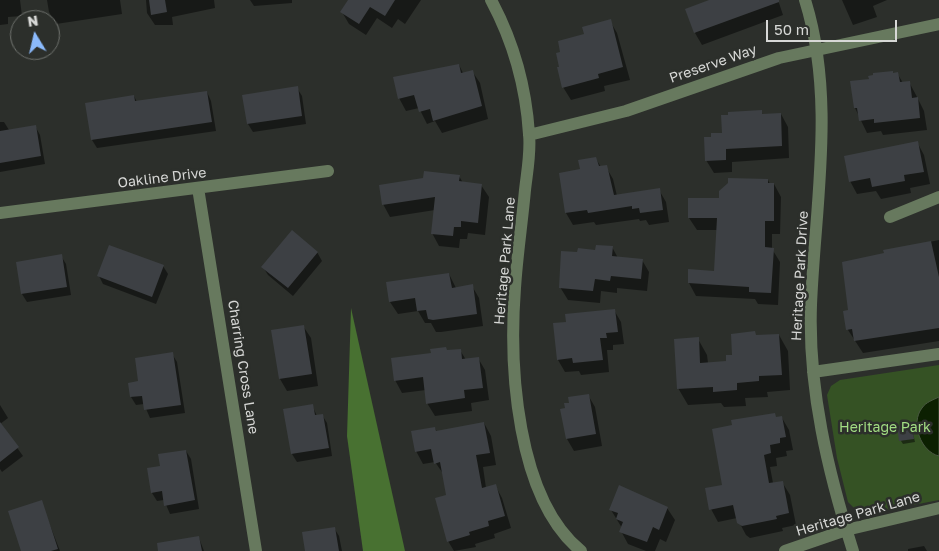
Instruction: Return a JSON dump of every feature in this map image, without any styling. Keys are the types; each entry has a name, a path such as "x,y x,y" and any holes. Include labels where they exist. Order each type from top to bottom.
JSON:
{"street":[{"name":"Heritage Park Lane","path":"491,0 505,27 514,54 530,136 515,289 516,384 530,470 542,501 555,524 581,551"},
{"name":"Heritage Park Drive","path":"805,0 817,48 822,144 811,306 813,372 823,439 853,551"},
{"name":"Preserve Way","path":"530,136 626,111 724,76 817,48 939,24"},
{"name":"Oakline Drive","path":"0,213 328,171"},
{"name":"Charring Cross Lane","path":"198,188 256,551"},
{"path":"890,217 939,197"},
{"path":"813,372 939,354"},
{"name":"Heritage Park Lane","path":"786,551 846,530 939,508"}],"green space":[{"path":"351,308 405,551 363,551 347,436"},
{"name":"Heritage Park","path":"939,365 939,500 867,514 858,512 848,502 837,458 827,395 831,386 840,380"}],"shaded area":[{"path":"939,397 939,456 927,449 923,443 917,429 917,421 924,406"}],"building":[{"path":"149,0 165,0 167,12 151,15"},
{"path":"348,0 395,0 385,16 370,7 359,24 340,12"},
{"path":"709,0 779,0 779,2 694,33 685,9"},
{"path":"611,19 623,67 598,74 599,78 562,88 557,67 559,67 556,53 560,52 558,41 584,34 582,27"},
{"path":"459,64 461,73 473,70 482,106 433,121 430,109 419,112 414,95 398,99 393,77"},
{"path":"893,71 893,73 898,72 900,82 910,81 912,98 918,97 920,118 874,123 874,119 859,121 857,108 854,108 850,81 869,79 868,76 873,75 873,73"},
{"path":"298,86 302,116 247,124 242,95"},
{"path":"207,91 212,122 91,140 85,103 134,95 135,101"},
{"path":"762,110 762,114 781,113 782,146 726,149 726,160 705,161 704,137 711,137 711,133 722,133 721,115 728,115 728,112"},
{"path":"36,125 41,156 0,163 0,131"},
{"path":"918,141 924,172 904,175 905,181 872,187 870,178 849,182 844,156"},
{"path":"596,157 599,166 607,165 614,195 660,188 663,210 640,213 639,208 632,209 632,206 588,213 587,210 565,213 559,173 580,169 578,160"},
{"path":"424,171 460,175 459,181 482,184 478,223 461,221 461,227 454,227 453,236 431,234 435,197 382,205 379,185 423,178"},
{"path":"728,178 768,179 768,183 774,183 774,221 765,221 765,247 774,248 771,293 749,292 749,287 688,283 688,269 714,271 717,218 688,218 688,198 719,198 719,191 728,183"},
{"path":"292,230 318,252 288,288 261,267"},
{"path":"931,241 939,277 939,328 854,341 852,329 846,330 843,311 848,310 842,262 884,253 883,250"},
{"path":"109,245 164,265 152,297 97,276"},
{"path":"596,245 613,246 612,256 643,259 641,279 611,276 610,281 595,279 593,291 559,288 561,251 577,252 578,248 595,250"},
{"path":"62,254 67,287 21,294 16,262"},
{"path":"449,273 452,288 473,284 477,314 433,320 428,319 426,310 417,311 415,298 389,302 386,282"},
{"path":"615,309 618,332 606,333 607,338 600,338 603,360 573,363 572,358 557,360 553,323 566,322 565,314"},
{"path":"304,325 312,374 279,379 271,330"},
{"path":"755,331 756,335 779,334 782,375 759,376 759,381 737,383 737,390 713,392 713,387 677,389 674,339 699,337 700,363 726,361 726,355 732,355 731,334"},
{"path":"446,347 447,350 461,349 462,359 479,357 483,388 464,390 465,398 426,404 423,377 394,381 391,358 431,353 430,349"},
{"path":"173,352 181,405 144,410 142,396 130,397 128,383 138,381 135,358"},
{"path":"589,394 596,434 566,439 560,409 565,408 564,403 569,403 568,397"},
{"path":"313,404 315,415 323,414 329,448 291,454 283,409"},
{"path":"775,413 776,417 782,416 786,437 780,438 780,443 770,445 771,453 764,455 769,483 783,481 789,513 776,516 777,519 742,526 737,523 733,505 709,510 705,488 722,485 712,429 732,425 731,420"},
{"path":"0,422 19,447 0,462"},
{"path":"484,422 490,453 476,455 482,488 496,484 505,516 488,521 489,526 469,532 470,535 447,542 435,498 446,495 440,462 434,464 431,449 415,452 411,431 435,427 436,431"},
{"path":"912,424 914,439 899,441 897,426"},
{"path":"186,450 195,500 164,506 162,491 151,493 147,468 160,466 158,454"},
{"path":"619,485 668,507 659,530 653,527 647,542 619,532 623,522 616,519 618,513 609,510"},
{"path":"42,500 58,549 51,551 21,551 8,511"},
{"path":"335,527 339,551 305,551 302,532"},
{"path":"199,536 202,551 158,551 157,543"}]}
